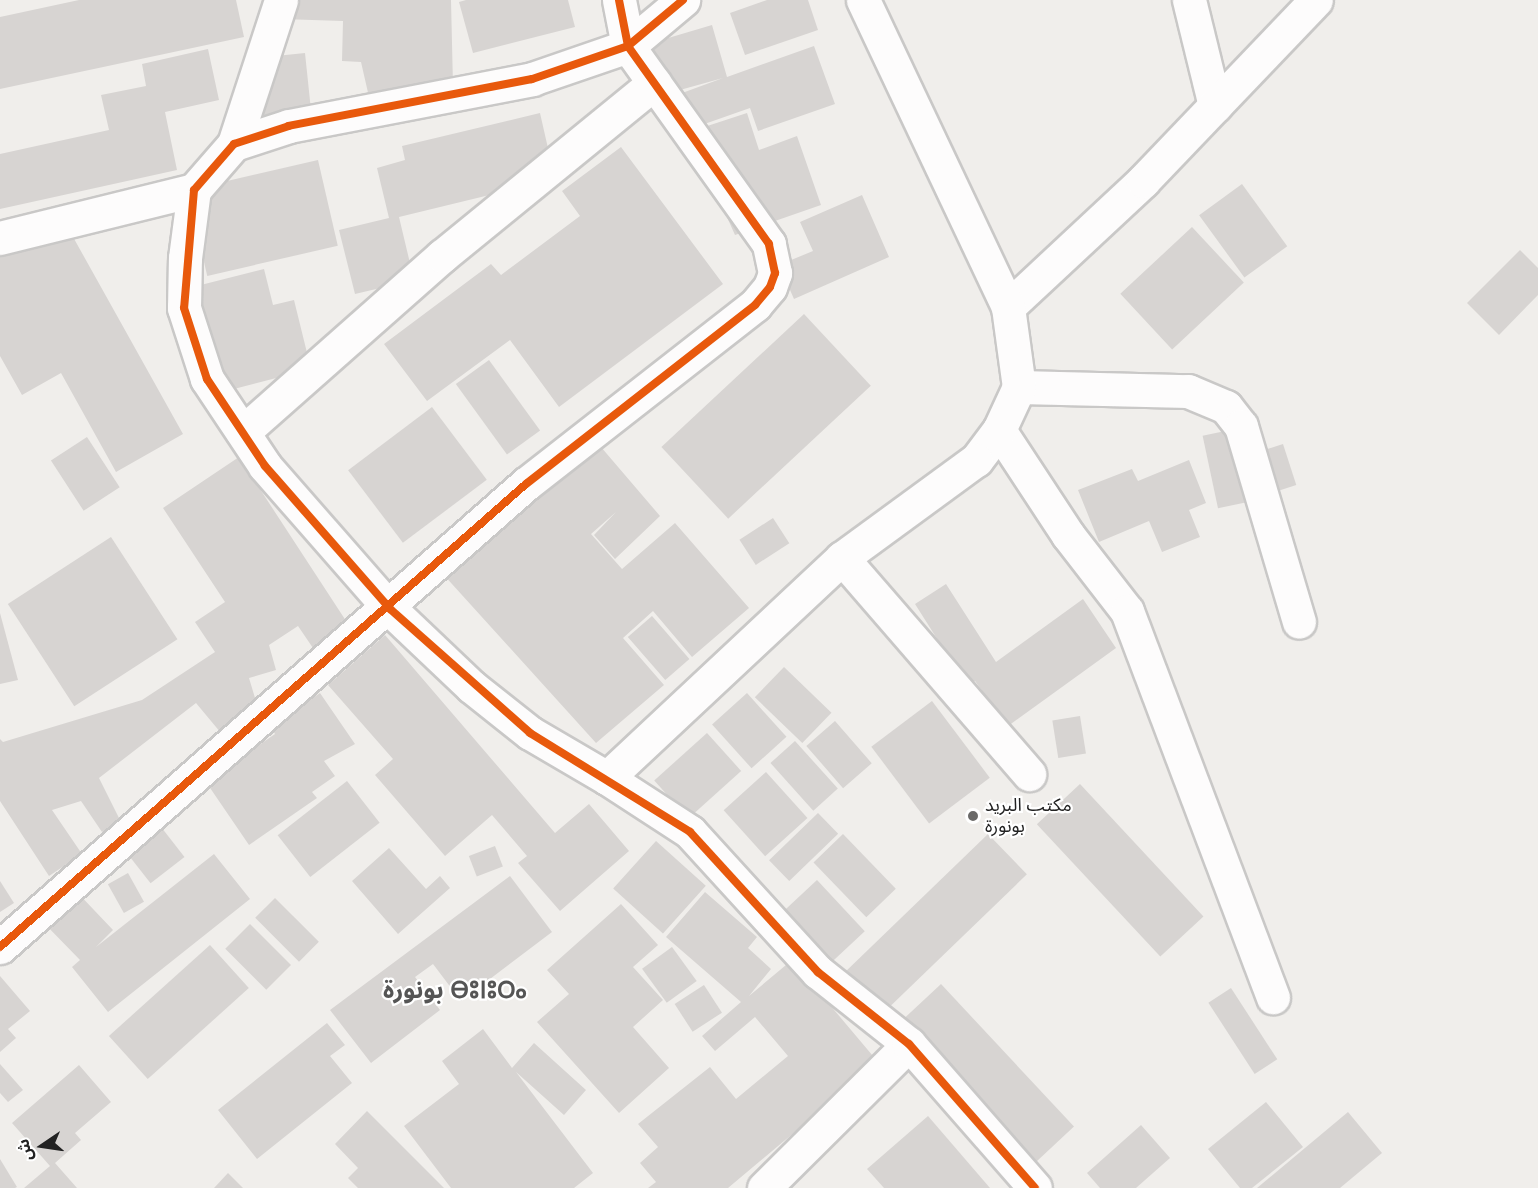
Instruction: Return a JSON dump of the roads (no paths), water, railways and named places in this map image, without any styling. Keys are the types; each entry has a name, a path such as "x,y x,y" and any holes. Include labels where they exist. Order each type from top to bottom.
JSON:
{"street":[{"path":"0,238 194,190 234,144 281,0"},
{"path":"0,947 390,609 526,484 755,305 770,287 775,273 769,244 628,46 619,0"},
{"path":"234,144 289,126 532,79 628,46 682,0"},
{"path":"607,778 842,558 976,460 999,430 1019,387 1008,307 863,0"},
{"path":"1189,0 1215,106"},
{"path":"1008,307 1215,106 1316,0"},
{"path":"243,432 442,256 654,83"},
{"path":"194,190 184,308 207,378 266,466 390,609 530,733 607,778 690,832 818,972 909,1044 1035,1188"},
{"path":"1019,387 1188,391 1226,407 1241,426 1299,622"},
{"path":"999,430 1068,535 1127,611 1273,997"},
{"path":"842,558 1029,774"},
{"path":"764,1188 909,1044"}],"place":[{"name":"مكتب البريد بونورة","path":"973,816"}],"district":[{"name":"بونورة ⴱⵓⵏⵓⵔⴰ","path":"455,990"}]}
